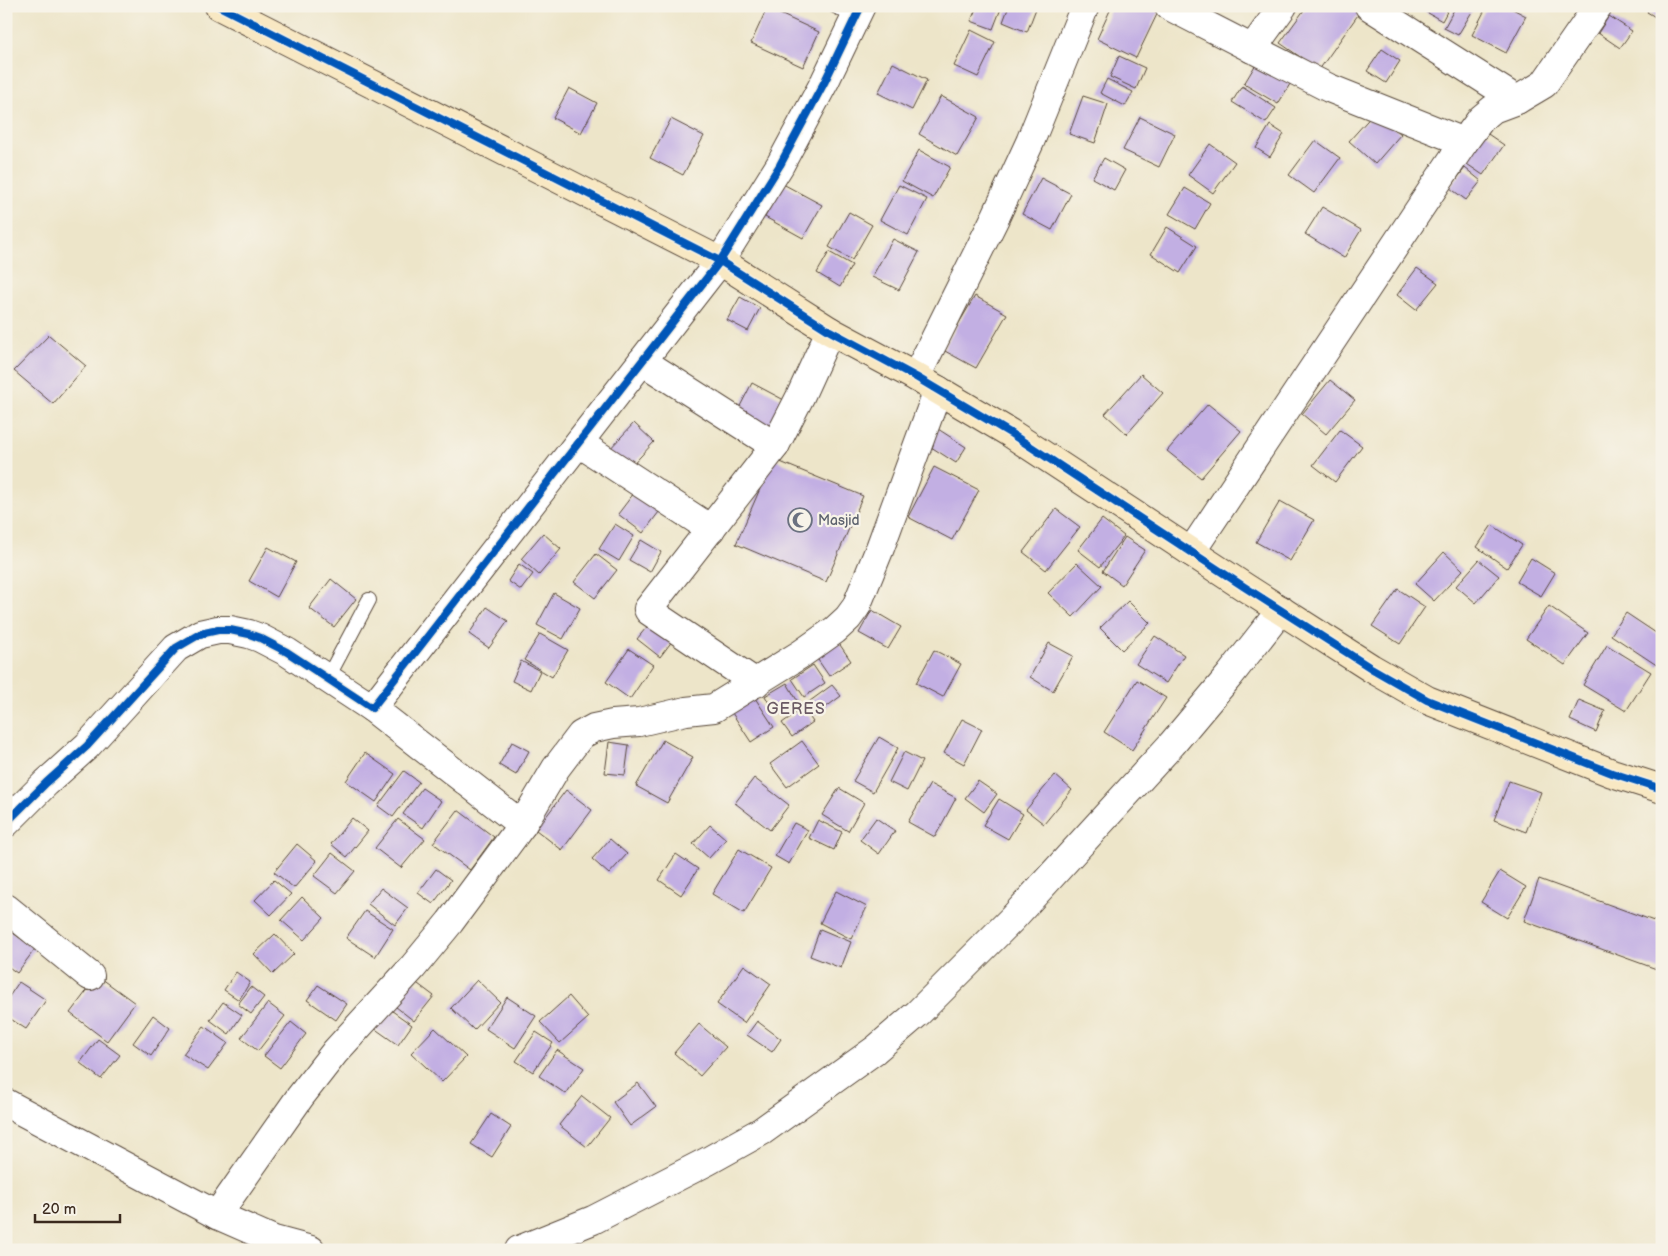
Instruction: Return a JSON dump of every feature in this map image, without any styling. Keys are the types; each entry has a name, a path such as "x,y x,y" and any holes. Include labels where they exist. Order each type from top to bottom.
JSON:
{"street":[{"path":"219,6 720,261 830,331 927,384 1010,433 1371,668 1427,700 1612,772 1662,789"},
{"path":"217,1215 300,1097 335,1052 413,967 450,922 522,825 556,768 581,735 594,728 613,724 639,722 686,711 714,708 835,630 848,618 856,607 894,513 927,384 995,218 1030,142 1085,6"},
{"path":"1169,6 1329,88 1464,142"},
{"path":"1252,49 1283,6"},
{"path":"1369,6 1517,100"},
{"path":"1191,552 1481,119 1493,109 1517,100 1544,84 1598,6"},
{"path":"372,708 720,261 780,165 825,81 851,10"},
{"path":"756,682 648,610 649,606 775,446 830,331"},
{"path":"642,361 775,446"},
{"path":"579,443 711,529"},
{"path":"519,1250 593,1220 762,1131 875,1050 918,1013 1012,919 1172,744 1281,610"},
{"path":"6,823 87,746 176,648 188,639 218,630 249,634 287,652 372,708 522,825"},
{"path":"6,908 90,976"},
{"path":"6,1103 217,1215 274,1240 311,1250"}],"lane":[{"path":"327,679 369,600"}],"building":[{"path":"977,6 1002,6 993,29 971,21"},
{"path":"1009,6 1037,6 1027,32 1003,22"},
{"path":"1112,6 1161,6 1136,58 1097,39"},
{"path":"1307,6 1352,6 1360,12 1319,70 1280,43"},
{"path":"1416,6 1450,6 1442,21"},
{"path":"1456,6 1466,6 1473,10 1458,35 1444,28"},
{"path":"1487,6 1507,6 1526,16 1506,53 1472,35"},
{"path":"1651,6 1662,6 1662,21 1647,12"},
{"path":"767,8 819,32 803,67 751,43"},
{"path":"1609,16 1632,31 1620,48 1598,33"},
{"path":"971,30 995,42 978,77 954,66"},
{"path":"1382,49 1400,61 1386,83 1367,71"},
{"path":"1119,56 1145,68 1136,89 1110,77"},
{"path":"1259,59 1293,79 1278,104 1244,84"},
{"path":"893,63 927,80 912,110 878,93"},
{"path":"1107,79 1133,92 1125,106 1100,93"},
{"path":"1242,86 1276,108 1266,123 1232,102"},
{"path":"569,88 597,103 581,133 553,118"},
{"path":"941,96 979,117 957,156 919,134"},
{"path":"1083,96 1108,104 1095,143 1069,134"},
{"path":"1375,112 1401,134 1375,164 1349,141"},
{"path":"1140,117 1175,134 1159,167 1123,150"},
{"path":"671,119 704,136 683,175 650,158"},
{"path":"1270,125 1284,134 1270,157 1256,148"},
{"path":"1482,130 1504,145 1483,175 1461,160"},
{"path":"1315,140 1340,158 1314,193 1289,175"},
{"path":"1210,144 1235,162 1213,193 1188,175"},
{"path":"919,150 950,167 933,198 902,181"},
{"path":"1104,158 1125,170 1114,190 1092,178"},
{"path":"1465,168 1481,181 1466,200 1450,188"},
{"path":"1041,178 1071,194 1052,230 1022,214"},
{"path":"783,184 822,205 803,238 765,217"},
{"path":"899,185 927,199 908,235 880,220"},
{"path":"1185,188 1210,203 1195,229 1169,214"},
{"path":"1322,207 1361,230 1344,258 1305,234"},
{"path":"849,212 872,225 852,260 829,247"},
{"path":"1167,227 1197,246 1180,273 1151,254"},
{"path":"893,239 919,252 899,290 872,277"},
{"path":"829,252 852,265 840,287 817,273"},
{"path":"1417,268 1438,283 1416,310 1397,295"},
{"path":"975,296 1007,314 976,368 943,350"},
{"path":"740,297 760,308 748,331 727,320"},
{"path":"49,335 86,366 53,404 14,371"},
{"path":"1141,374 1163,393 1127,434 1105,414"},
{"path":"1330,380 1355,400 1326,434 1302,414"},
{"path":"752,383 784,400 769,429 737,412"},
{"path":"1208,404 1241,431 1201,478 1167,451"},
{"path":"634,423 654,442 627,471 607,452"},
{"path":"938,429 966,447 956,463 928,445"},
{"path":"1340,430 1362,446 1335,482 1313,465"},
{"name":"Masjid","path":"773,459 863,496 826,582 736,544"},
{"path":"934,467 979,490 952,540 908,517"},
{"path":"637,489 662,508 643,533 618,514"},
{"path":"1280,501 1314,520 1290,561 1256,542"},
{"path":"1056,509 1080,527 1046,570 1023,552"},
{"path":"1102,519 1124,536 1100,567 1078,550"},
{"path":"615,524 634,536 619,561 599,549"},
{"path":"1492,525 1522,545 1507,568 1477,547"},
{"path":"543,533 561,549 539,575 521,559"},
{"path":"1125,537 1145,550 1122,585 1103,571"},
{"path":"641,540 661,552 650,572 629,560"},
{"path":"268,547 296,562 277,597 249,581"},
{"path":"1444,552 1463,570 1434,601 1415,584"},
{"path":"596,554 617,570 595,598 574,582"},
{"path":"1531,558 1555,573 1541,596 1517,582"},
{"path":"1479,560 1499,576 1476,603 1456,586"},
{"path":"1077,563 1102,586 1073,617 1048,593"},
{"path":"519,564 533,574 521,590 508,581"},
{"path":"331,579 356,599 334,627 309,608"},
{"path":"1398,589 1425,607 1400,644 1372,626"},
{"path":"554,593 580,608 563,639 537,625"},
{"path":"1128,601 1150,623 1122,650 1100,628"},
{"path":"1549,606 1588,633 1565,665 1526,639"},
{"path":"487,607 508,621 489,648 469,634"},
{"path":"872,610 901,627 888,649 859,633"},
{"path":"1626,613 1662,637 1662,660 1658,666 1611,635"},
{"path":"654,618 676,636 660,657 637,639"},
{"path":"540,634 568,650 552,677 524,660"},
{"path":"1155,636 1184,655 1166,683 1136,664"},
{"path":"838,642 851,661 829,676 816,657"},
{"path":"1049,643 1073,656 1053,691 1030,677"},
{"path":"1607,645 1651,672 1626,711 1583,685"},
{"path":"629,649 653,665 630,699 606,682"},
{"path":"934,650 961,664 943,697 916,683"},
{"path":"521,661 540,671 531,690 512,681"},
{"path":"813,665 825,683 804,697 792,679"},
{"path":"1137,680 1166,698 1132,750 1104,732"},
{"path":"787,683 798,702 776,715 765,696"},
{"path":"832,685 841,696 814,716 806,704"},
{"path":"755,698 774,727 751,742 732,713"},
{"path":"1579,700 1605,711 1596,732 1570,720"},
{"path":"803,708 813,722 792,737 782,723"},
{"path":"962,719 982,729 964,764 944,753"},
{"path":"879,737 898,748 873,792 853,781"},
{"path":"663,740 693,757 667,803 636,786"},
{"path":"802,741 819,764 787,787 770,764"},
{"path":"512,742 529,751 516,775 499,765"},
{"path":"609,742 629,745 625,775 605,773"},
{"path":"904,752 922,761 907,791 889,782"},
{"path":"365,753 395,774 376,802 346,781"},
{"path":"404,771 419,782 393,817 378,806"},
{"path":"1055,775 1072,790 1044,824 1026,810"},
{"path":"754,778 789,805 770,830 735,803"},
{"path":"978,781 997,794 984,812 965,798"},
{"path":"1509,781 1541,792 1526,832 1494,820"},
{"path":"930,784 956,798 935,837 908,822"},
{"path":"422,788 441,801 423,828 403,814"},
{"path":"839,788 864,803 848,831 822,815"},
{"path":"566,790 592,810 562,850 536,830"},
{"path":"999,799 1023,814 1008,839 983,825"},
{"path":"458,810 494,837 470,870 433,843"},
{"path":"352,818 368,831 347,857 331,844"},
{"path":"876,818 895,831 879,854 860,840"},
{"path":"398,819 425,839 401,868 375,848"},
{"path":"818,820 842,832 834,850 809,838"},
{"path":"794,823 808,830 789,864 775,856"},
{"path":"710,825 726,839 709,858 693,844"},
{"path":"610,839 627,854 609,874 592,859"},
{"path":"297,844 317,861 294,888 274,872"},
{"path":"739,849 771,868 744,913 712,894"},
{"path":"332,853 355,871 337,893 314,876"},
{"path":"676,854 698,869 681,895 659,880"},
{"path":"436,869 451,880 433,904 418,893"},
{"path":"1500,871 1526,887 1507,918 1481,902"},
{"path":"1539,879 1662,924 1662,971 1524,921"},
{"path":"274,880 291,894 271,915 255,900"},
{"path":"381,888 408,908 395,925 368,904"},
{"path":"836,891 867,907 851,939 820,923"},
{"path":"302,897 324,918 304,940 281,920"},
{"path":"365,911 393,929 375,957 346,938"},
{"path":"6,928 35,949 17,973 6,965"},
{"path":"820,929 851,942 841,968 810,956"},
{"path":"275,934 294,954 273,974 254,954"},
{"path":"744,965 771,984 744,1023 717,1004"},
{"path":"236,972 250,982 239,1000 224,990"},
{"path":"98,976 135,1003 107,1041 70,1013"},
{"path":"410,978 434,996 414,1021 391,1003"},
{"path":"477,980 500,1002 474,1030 451,1008"},
{"path":"19,982 46,1000 26,1029 6,1016 6,1001"},
{"path":"318,985 347,1004 336,1020 307,1000"},
{"path":"251,987 264,997 251,1014 238,1004"},
{"path":"569,996 588,1018 560,1043 540,1022"},
{"path":"507,997 536,1016 515,1048 486,1029"},
{"path":"223,1002 242,1015 229,1034 210,1020"},
{"path":"268,1003 285,1016 258,1051 241,1038"},
{"path":"388,1008 412,1025 398,1045 374,1028"},
{"path":"153,1015 170,1028 151,1056 133,1043"},
{"path":"757,1021 781,1039 772,1052 747,1035"},
{"path":"291,1022 306,1034 280,1068 264,1056"},
{"path":"699,1024 726,1047 700,1076 674,1053"},
{"path":"204,1026 228,1043 208,1070 183,1054"},
{"path":"435,1028 466,1057 442,1082 411,1053"},
{"path":"536,1032 553,1043 533,1072 516,1061"},
{"path":"98,1039 120,1055 101,1079 80,1063"},
{"path":"557,1050 584,1068 566,1094 539,1076"},
{"path":"638,1083 656,1107 630,1126 613,1102"},
{"path":"582,1096 610,1118 587,1147 559,1125"},
{"path":"491,1114 511,1127 492,1157 471,1144"}],"cycle path":[{"path":"219,6 720,261 830,331 916,377 1010,433 1246,588 1371,668 1427,700 1612,773 1662,789"},
{"path":"6,823 87,746 176,648 200,634 218,630 230,630 260,638 287,652 372,708 720,261 780,165 825,81 861,6"}],"place":[{"name":"Masjid","path":"800,520"}],"district":[{"name":"GERES","path":"796,708"}]}
